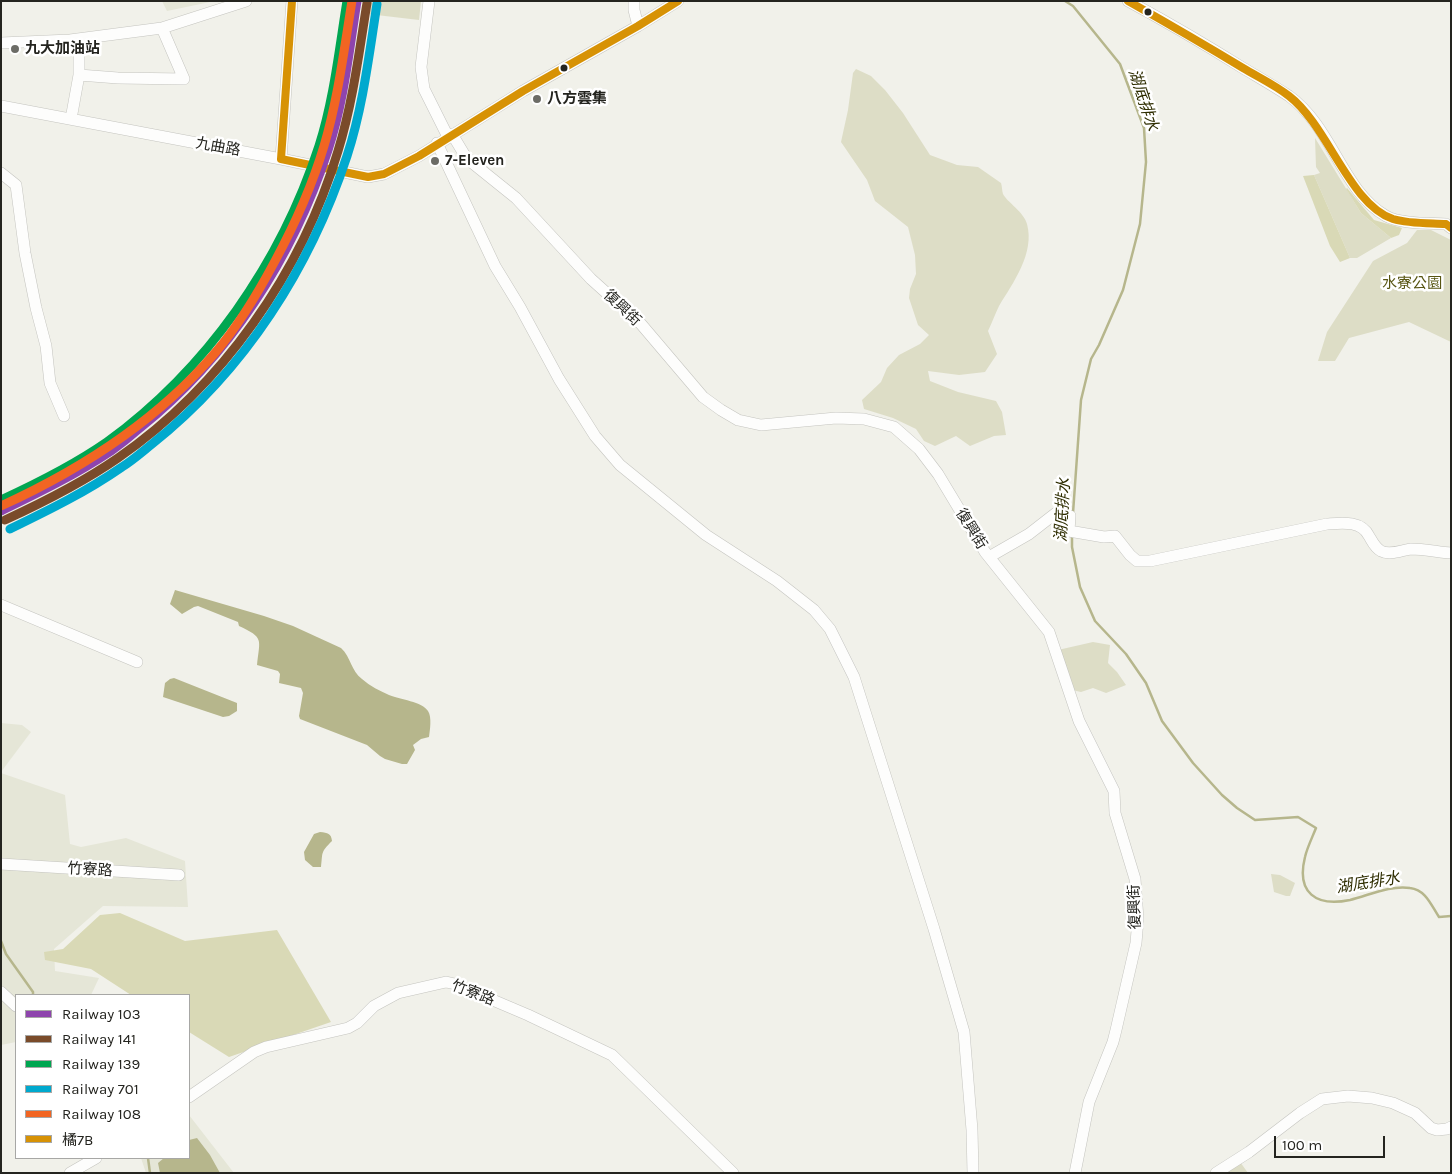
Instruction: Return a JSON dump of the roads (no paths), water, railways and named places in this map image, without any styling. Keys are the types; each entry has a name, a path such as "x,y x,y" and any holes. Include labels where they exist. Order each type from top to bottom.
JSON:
{"street":[{"path":"1,43 79,39 162,28 246,1"},
{"path":"281,158 292,1"},
{"name":"復興街","path":"430,1 421,67 424,89 450,135 470,161 516,198 591,279 641,324 703,398 738,420 761,425 836,418 864,419 894,427 918,448 938,474 989,557 1049,632 1079,721 1114,791 1115,812 1135,879 1138,919 1136,943 1113,1042 1089,1102 1075,1173"},
{"path":"634,1 638,26"},
{"name":"九曲路","path":"1,106 281,158 368,177 384,174 419,156 523,91 638,26 678,1"},
{"path":"1128,1 1223,55 1289,96 1303,108 1322,130 1362,198 1386,216 1401,221 1446,224 1451,228"},
{"path":"79,75 118,78 184,78 162,28"},
{"path":"70,119 79,75 79,39"},
{"path":"437,143 495,266 520,307 559,379 595,436 620,465 706,535 785,587 814,610 830,629 854,677 934,928 964,1032 970,1102 973,1173"},
{"path":"1,173 16,185 25,253 46,346 50,383 64,416"},
{"path":"989,557 1029,534 1056,512 1070,516 1074,532 1104,537 1115,536 1130,556 1137,561 1150,561 1327,524 1346,522 1359,526 1367,532 1375,546 1382,552 1397,552 1411,549 1451,553"},
{"path":"1,605 136,662"},
{"name":"竹寮路","path":"1,864 179,875"},
{"name":"竹寮路","path":"190,1096 254,1052 266,1047 348,1028 357,1023 374,1006 398,993 446,982 455,984 528,1015 612,1055 731,1171"},
{"path":"1,992 15,1005"},
{"path":"1216,1173 1249,1152 1294,1117 1322,1099 1348,1096 1386,1101 1415,1112 1431,1128 1437,1130 1451,1127"},
{"path":"70,1173 94,1159"}],"waterway":[{"name":"湖底排水","path":"1065,1 1073,6 1120,64 1144,128 1146,162 1140,224 1123,290 1091,359 1081,400 1073,513"},
{"name":"湖底排水","path":"1072,536 1072,547 1080,587 1095,621 1126,654 1146,683 1162,721 1193,763 1222,795 1255,820 1298,817 1316,828 1306,854 1303,869 1303,880 1311,895 1318,899 1338,902 1388,889 1410,888 1416,889 1424,895 1439,917 1451,916"},
{"path":"1,941 6,954 33,994"},
{"path":"148,1159 150,1173"}],"rail line":[{"name":"139","path":"1,500 82,458 107,442 143,413 177,381 208,347 236,310 262,272 284,231 303,189 319,146 339,56 347,1"},
{"name":"108","path":"1,506 31,492 89,459 143,422 192,378 215,353 240,320 262,285 289,233 319,161 337,92 352,1"},
{"name":"103","path":"1,511 84,468 130,437 172,400 202,370 254,302 277,266 296,229 314,190 328,150 342,95 357,1"},
{"name":"141","path":"5,520 91,476 156,429 191,397 224,361 254,323 280,282 303,240 322,196 338,151 348,114 367,3"},
{"name":"701","path":"10,529 95,485 130,462 186,415 217,384 245,350 294,277 332,197 353,137 377,4"}],"place":[{"name":"九大加油站","path":"15,49"},
{"name":"八方雲集","path":"537,99"},
{"name":"7-Eleven","path":"435,161"}],"park label":[{"name":"水寮公園","path":"1412,284"}]}
